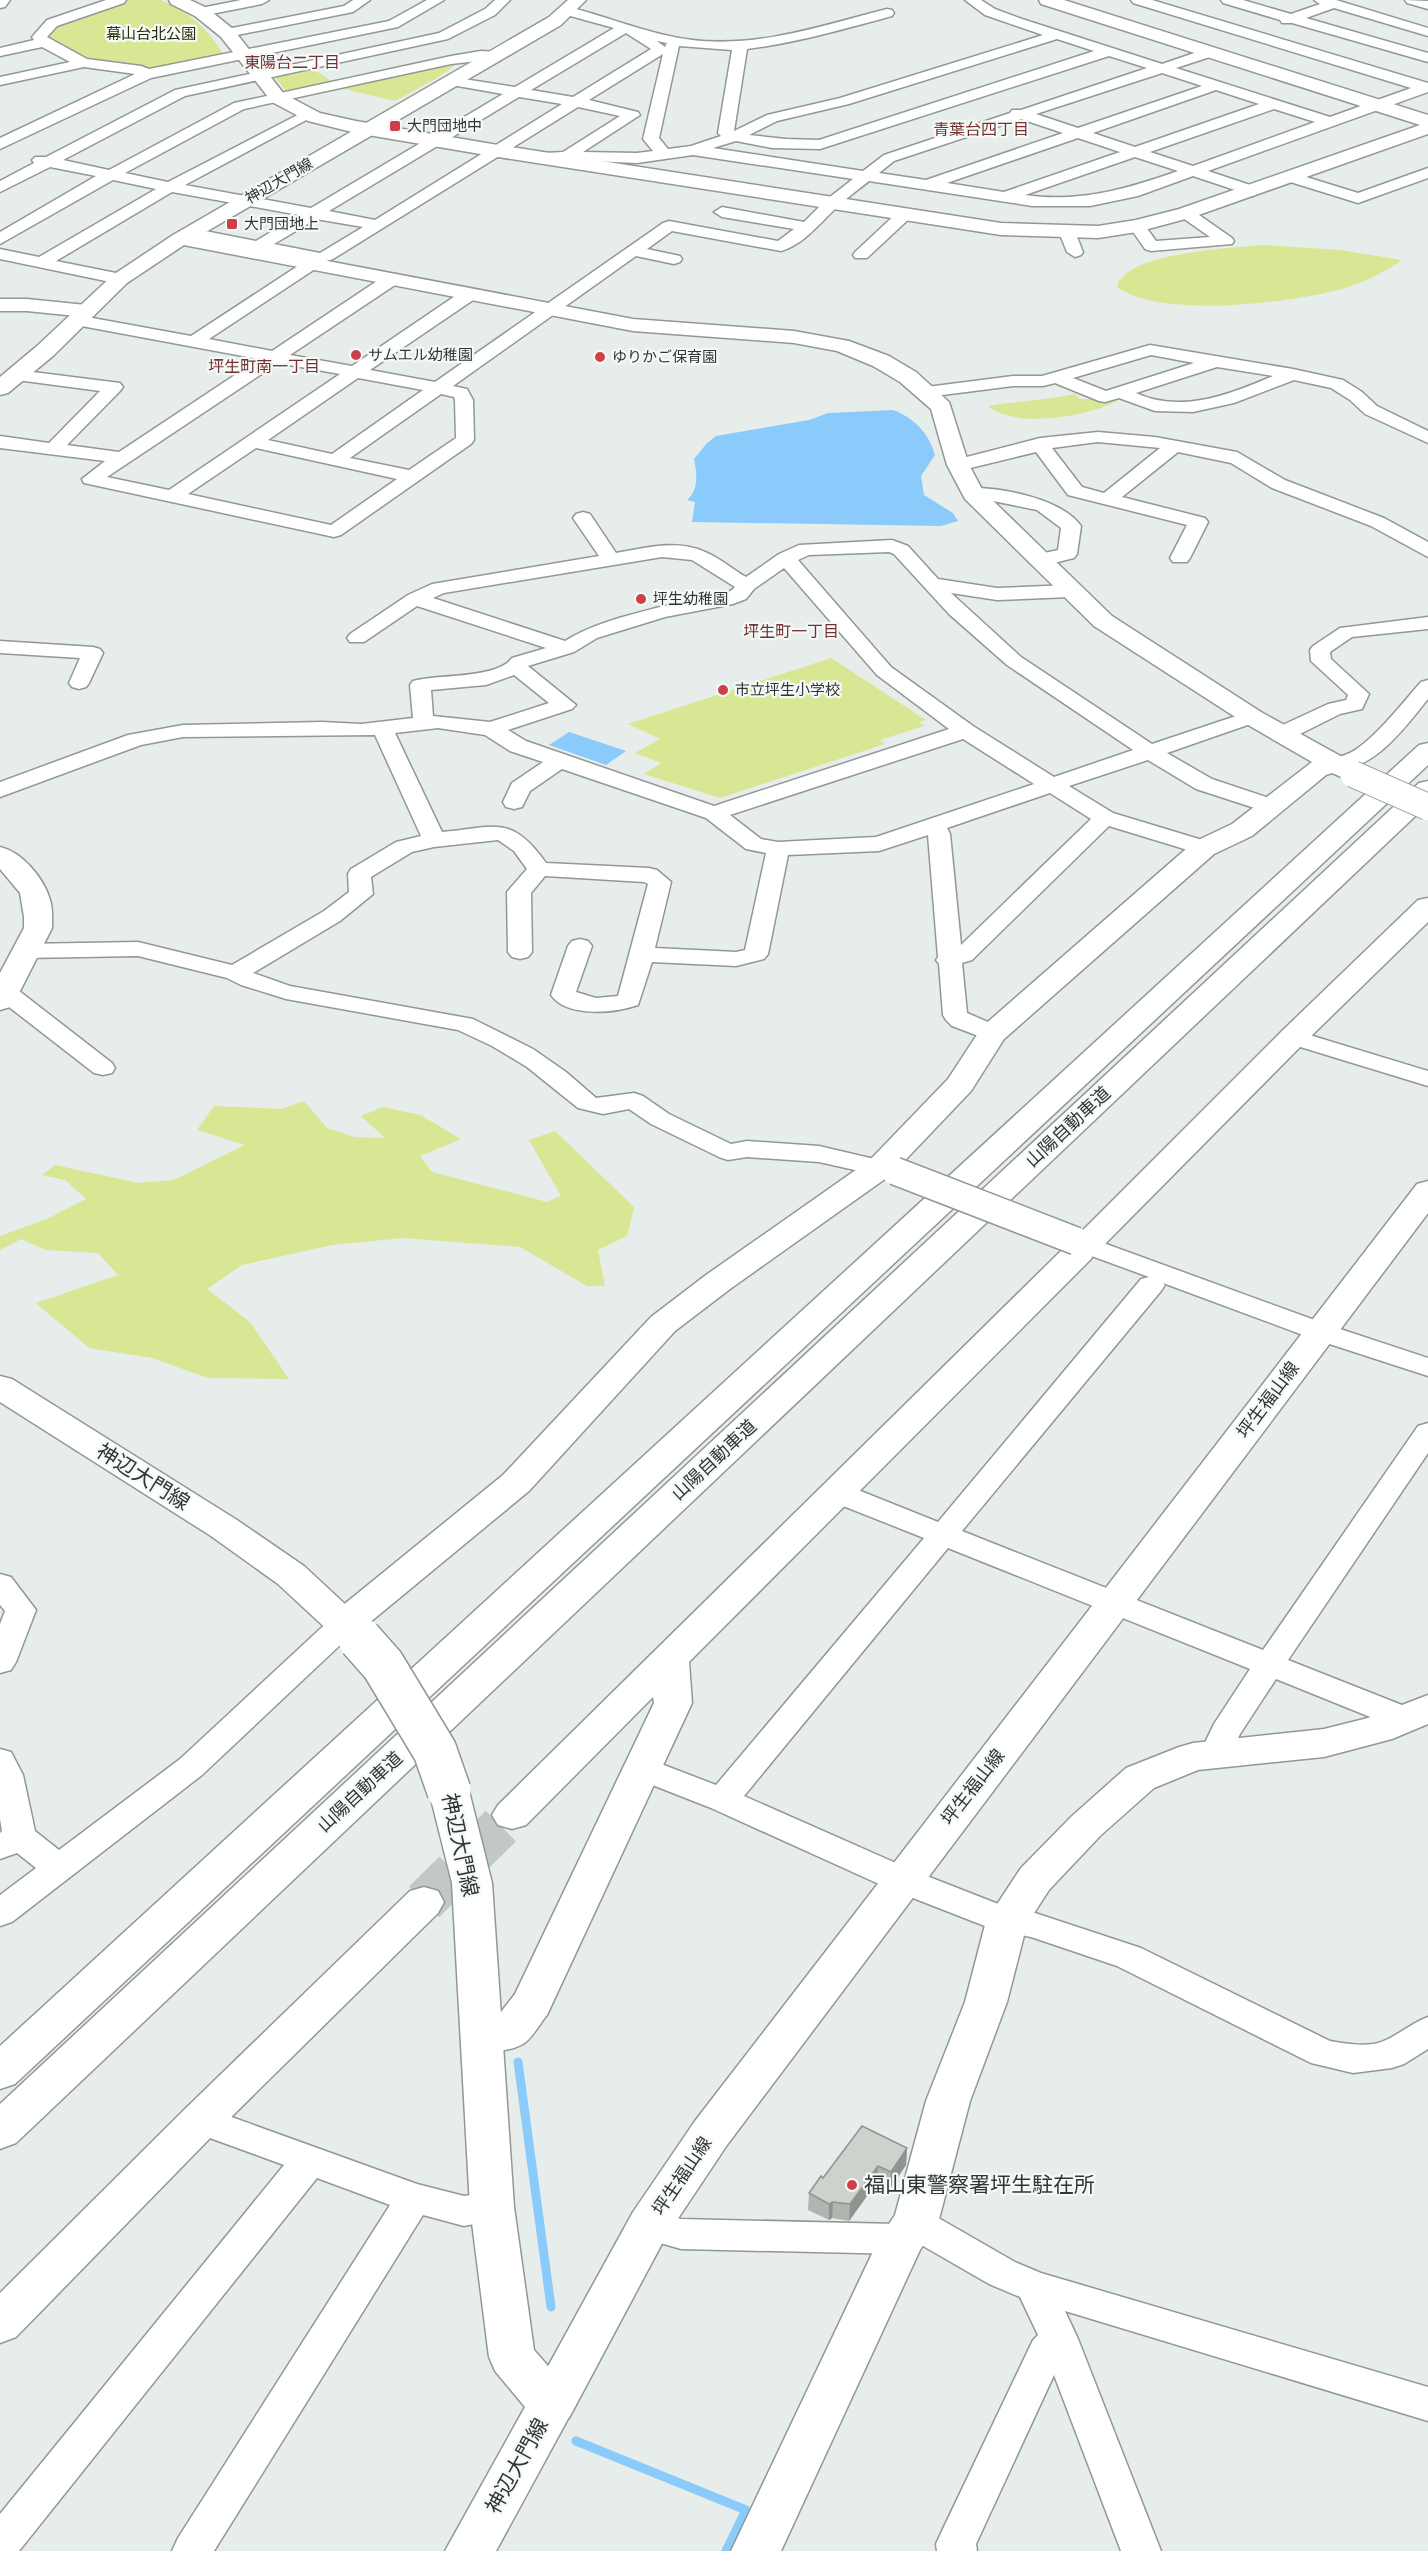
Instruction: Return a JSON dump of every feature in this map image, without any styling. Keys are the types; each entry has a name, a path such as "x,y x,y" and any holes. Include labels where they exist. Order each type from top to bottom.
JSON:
{"main road":[{"path":"177,0 201,12 227,33 278,98 307,114 369,129 498,151 1001,228 1098,232 1137,226 1186,213 1252,191 1428,128"},
{"path":"1047,0 1428,120"},
{"name":"神辺大門線","path":"0,388 45,351 120,279 185,236 495,55 573,6"},
{"path":"185,236 312,264 633,325 794,337 842,345 881,361 908,376 941,407 958,465 973,494 1103,621 1252,717 1343,769 1428,807"},
{"path":"0,305 27,305 81,316"},
{"name":"山陽自動車道","path":"0,2072 1428,751"},
{"path":"352,1631 516,1483 663,1324 718,1282 888,1169 960,1085 993,1032 1204,848 1242,830 1317,769 1343,769"},
{"name":"山陽自動車道","path":"0,2131 1428,789"},
{"path":"0,855 26,882 36,898 38,928 2,996"},
{"path":"512,1815 838,1493 1084,1244 1428,906"},
{"name":"坪生福山線","path":"552,2404 649,2225 711,2133 1428,1191"},
{"name":"神辺大門線","path":"0,1387 224,1528 291,1575 352,1631 383,1665 435,1751 449,1791 472,1883 492,2207 512,2357 552,2404 470,2551"},
{"path":"482,2035 508,2032 532,2003 673,1703 670,1660"},
{"path":"614,1715 639,1711 650,1716 651,1752"},
{"path":"756,2551 908,2231 948,2102 986,2002 1007,1921 1035,1879 1086,1826 1140,1778 1193,1757 1324,1743 1422,1713"},
{"path":"0,2323 201,2120 424,1902"}],"street":[{"path":"0,4 3,0"},
{"path":"83,0 100,6"},
{"path":"84,63 44,42 39,37 52,23 120,0"},
{"path":"201,12 262,0"},
{"path":"227,33 348,9 363,0"},
{"path":"0,144 126,82 147,74 384,26 397,22 437,0"},
{"path":"0,187 180,93 443,36 490,12 503,0"},
{"path":"972,0 990,12 1057,35 1330,122"},
{"path":"1138,0 1427,88"},
{"path":"1228,0 1428,58"},
{"path":"1412,0 1428,4"},
{"path":"335,460 669,226 782,246 808,227 832,203 889,158 1160,68 1327,2 1428,32"},
{"path":"1363,12 1389,3"},
{"path":"573,6 626,27 711,46 740,46 787,40 887,13"},
{"path":"348,9 452,60"},
{"path":"259,246 626,27"},
{"path":"185,236 259,246 320,258 327,256 658,51 658,47 626,27"},
{"path":"531,155 637,158 693,150 734,137 772,118 844,101 1057,35"},
{"path":"665,155 651,139 672,46 676,40"},
{"path":"787,40 812,42"},
{"path":"0,52 44,42"},
{"path":"740,46 726,133 734,137 808,145 820,144 1110,51"},
{"path":"0,239 232,109 452,60 495,55"},
{"path":"0,81 84,63 141,70 147,74"},
{"path":"916,79 1252,191"},
{"path":"451,81 577,102 633,115 565,157"},
{"path":"925,186 1215,86"},
{"path":"693,150 1003,198 1064,203 1090,201 1132,193 1427,88"},
{"path":"1003,198 1272,104"},
{"path":"41,263 170,187 307,114"},
{"path":"0,144 46,162 110,176 378,225"},
{"path":"1290,177 1358,198 1428,173"},
{"path":"722,212 808,227"},
{"path":"1137,226 1151,246 1226,241 1186,213"},
{"path":"861,255 905,214"},
{"path":"1067,232 1075,252"},
{"path":"634,251 674,259"},
{"path":"0,254 120,279"},
{"path":"194,342 312,264"},
{"path":"81,316 194,342 275,357 357,372 461,393 464,400 465,440 334,531 91,479 123,458 275,357 392,279"},
{"path":"173,496 470,294"},
{"path":"927,392 1013,381 1044,381 1150,350 1293,374 1337,384 1356,396 1371,410 1428,438"},
{"path":"1056,377 1105,397 1215,362"},
{"path":"1121,392 1161,408 1184,407 1252,391 1293,374"},
{"path":"17,375 114,387 53,449"},
{"path":"958,465 1040,444 1114,436 1230,456 1287,488 1346,509 1424,543"},
{"path":"0,442 123,458"},
{"path":"253,442 412,477"},
{"path":"1040,444 1075,491 1198,522 1180,558"},
{"path":"1108,499 1173,447"},
{"path":"973,494 988,494 1043,506 1071,526 1067,554 1038,560"},
{"path":"583,518 611,559"},
{"path":"427,723 422,716 420,685 486,680 516,666 519,662 567,648 590,634 662,612 726,600 739,595 747,585 786,558 806,549 892,546 901,550 956,610 1014,661 1150,752 1204,784 1270,806"},
{"path":"357,638 415,599 439,588 662,550 698,556 732,580 747,585"},
{"path":"786,558 884,671 965,731 1105,818 1204,848"},
{"path":"934,584 997,594 1070,591"},
{"path":"415,599 567,648"},
{"path":"1282,734 1335,708 1355,705 1359,694 1321,661 1320,650 1347,632 1428,623"},
{"path":"0,648 93,652 79,683"},
{"path":"491,729 565,705 516,666"},
{"path":"1343,769 1393,726 1428,686"},
{"path":"0,790 154,735 183,731 382,728 438,722 491,729 518,746 714,813 754,844 778,849 879,844 1252,717"},
{"path":"382,728 434,840"},
{"path":"714,813 965,731"},
{"path":"514,802 520,788 559,761"},
{"path":"948,960 964,955 1105,818"},
{"path":"934,825 939,834 948,960 955,1015 961,1022 993,1032"},
{"path":"235,973 332,916 361,894 359,874 404,847 434,840 499,833 517,838 539,869"},
{"path":"642,954 736,959 756,954 778,849"},
{"path":"520,952 519,892 539,869"},
{"path":"539,869 649,874 660,882 629,1000 620,1004 605,1005 576,1003 563,995 580,946"},
{"path":"25,951 138,950 235,973 286,992 464,1023 488,1034 558,1077 578,1098 590,1104 602,1107 634,1101 660,1119 728,1152 747,1149 819,1154 888,1169 1320,1332"},
{"path":"2,996 103,1068"},
{"path":"1293,1037 1428,1079"},
{"path":"1084,1244 1151,1285 1320,1332 1428,1367"},
{"path":"722,1800 1151,1285"},
{"path":"1216,1753 1225,1732 1269,1665 1428,1432"},
{"path":"838,1493 1116,1602 1269,1665 1422,1713"},
{"path":"0,1662 21,1610 2,1590"},
{"path":"0,1913 191,1767 352,1631"},
{"path":"651,1752 722,1800 902,1880 1007,1921 1032,1925 1129,1957 1323,2053 1353,2059 1392,2054 1428,2031"},
{"path":"0,1760 7,1775 10,1842 57,1868"},
{"path":"201,2120 414,2198 464,2211 492,2207"},
{"path":"0,2544 310,2160"},
{"path":"192,2551 414,2198"},
{"path":"649,2225 681,2234 908,2231 1034,2286 1372,2390 1428,2403"},
{"path":"1034,2286 1059,2339 1141,2551"},
{"path":"957,2551 956,2544 1046,2351 1059,2339"}],"green space":[{"name":"幕山台北公園","path":"127,0 160,0 180,9 205,30 224,55 154,70 87,58 50,39 60,25 70,19"},
{"path":"458,63 437,78 395,101 340,88"},
{"path":"310,67 331,81 285,90 274,76"},
{"path":"1263,245 1340,250 1402,260 1375,276 1345,288 1323,294 1262,303 1194,305 1163,303 1137,297 1117,287 1124,275 1139,266 1159,259 1206,250"},
{"path":"1075,394 1080,399 1120,399 1091,411 1053,418 1016,417 1000,413 988,406 1054,398"},
{"path":"831,658 926,720 919,722 924,726 880,740 885,744 720,798 644,774 661,763 635,753 660,739 628,724"},
{"path":"304,1101 327,1128 355,1137 385,1138 361,1116 383,1107 420,1115 461,1139 420,1156 432,1172 547,1202 561,1196 529,1140 555,1131 634,1207 627,1236 598,1250 605,1286 587,1286 520,1247 403,1238 332,1245 242,1265 207,1289 250,1322 289,1379 208,1378 152,1358 89,1348 36,1303 118,1275 98,1253 46,1250 21,1239 0,1250 0,1236 49,1218 86,1199 65,1180 42,1175 55,1165 138,1183 174,1180 245,1145 197,1130 214,1106 282,1109"}],"water":[{"path":"893,410 908,417 920,427 935,455 921,476 924,495 953,513 958,521 941,526 692,522 695,502 687,500 695,486 694,459 716,436 809,420 828,413"},
{"path":"569,732 626,751 606,765 549,745"}],"building":[{"path":"862,2126 907,2148 891,2172 878,2166 850,2204 833,2202 829,2204 809,2193 821,2176 823,2178"}],"waterway":[{"path":"518,2062 551,2307"},
{"path":"576,2441 746,2510 726,2551"}],"tunnel":[{"path":"424,1902 512,1815"}],"place":[{"name":"大門団地中","path":"395,126"},
{"name":"大門団地上","path":"232,224"},
{"name":"サムエル幼稚園","path":"356,355"},
{"name":"ゆりかご保育園","path":"600,357"},
{"name":"坪生幼稚園","path":"641,599"},
{"name":"市立坪生小学校","path":"723,690"},
{"name":"福山東警察署坪生駐在所","path":"852,2185"}],"district":[{"name":"東陽台二丁目","path":"292,62"},
{"name":"青葉台四丁目","path":"981,129"},
{"name":"坪生町南一丁目","path":"264,366"},
{"name":"坪生町一丁目","path":"791,631"}]}
